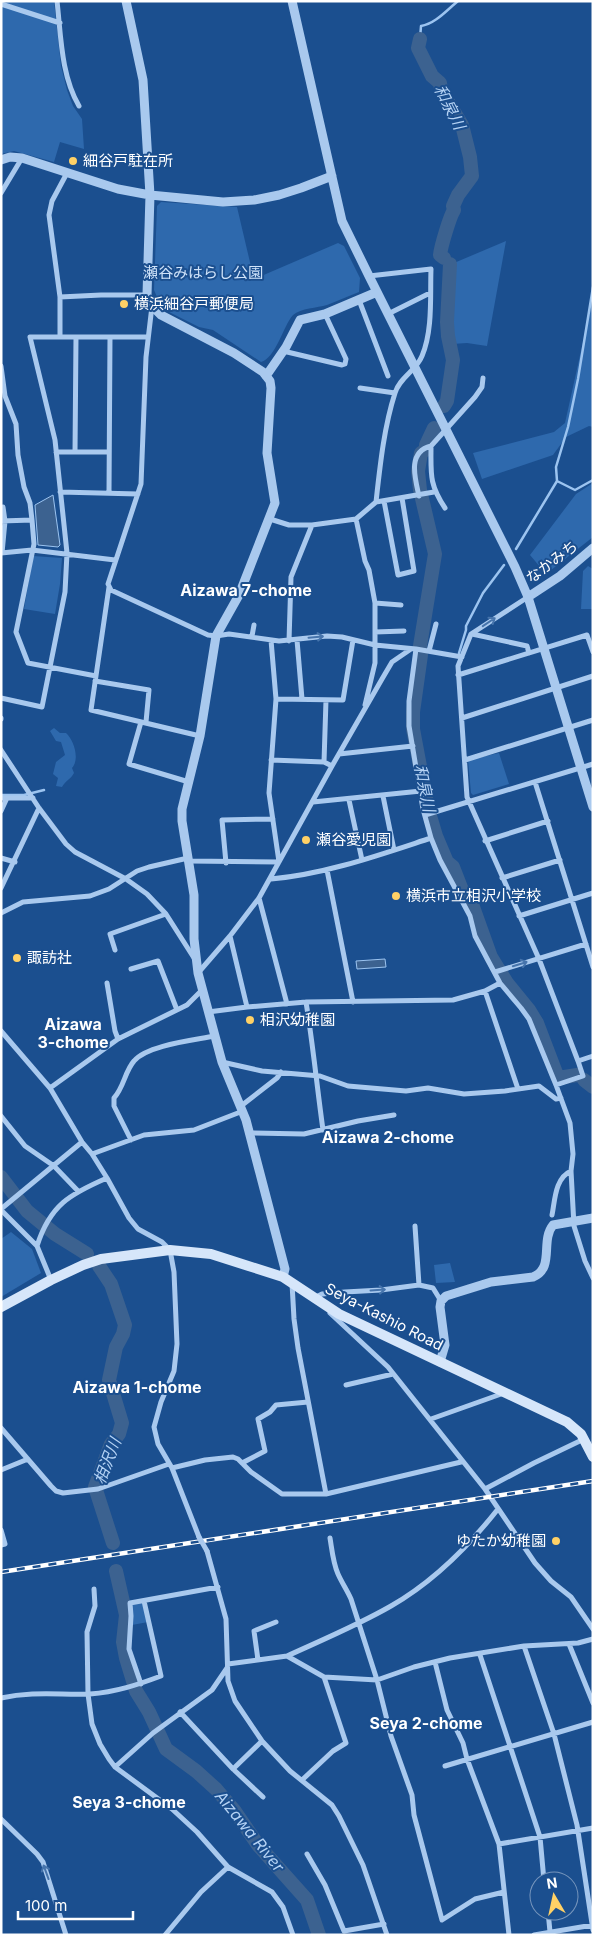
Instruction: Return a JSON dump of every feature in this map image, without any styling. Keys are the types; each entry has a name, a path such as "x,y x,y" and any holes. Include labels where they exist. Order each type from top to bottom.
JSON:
{"main road":[{"name":"Seya-Kashio Road","path":"1,1307 51,1280 101,1259 170,1250 211,1254 288,1280 339,1314 567,1422 581,1434 593,1457"}],"street":[{"path":"58,1 65,69 74,98 79,106"},
{"path":"126,1 140,59 142,80 150,195 147,295 152,306 161,315 234,353 266,376 270,381 271,388 267,453 275,503 239,595 216,636 200,736 182,809 182,821 194,895 195,960 222,1062 242,1109 250,1134 288,1280 308,1402 326,1494"},
{"path":"292,1 342,220 515,567 528,598 593,807"},
{"path":"1,4 60,23"},
{"path":"1,160 10,157 22,158 118,189 150,195 238,202 279,195 332,176"},
{"path":"1,193 22,158"},
{"path":"60,337 60,297 49,215 52,200 67,173"},
{"path":"369,276 431,269 428,331 422,356 415,369 398,384 395,393 387,425 376,502"},
{"path":"266,376 283,351 297,322 325,314 377,292"},
{"path":"388,314 430,293"},
{"path":"60,297 101,294 147,295"},
{"path":"359,300 388,376"},
{"path":"152,306 147,337 141,484 115,560 90,710 200,736"},
{"path":"283,351 342,365 345,364 346,359 325,314"},
{"path":"1,698 42,707 65,592 67,553 55,440 30,337 147,337"},
{"path":"75,452 76,337"},
{"path":"109,492 110,337"},
{"path":"1,366 5,396 16,424 18,455 24,487 30,503 32,520 34,544 16,632 28,663 149,690 143,722 128,764 189,782"},
{"path":"421,495 414,470 416,455 421,450 431,446 475,397 482,387 483,378"},
{"path":"360,388 395,393"},
{"path":"431,446 431,476 434,492 445,508"},
{"path":"56,452 109,452"},
{"path":"60,492 138,494"},
{"path":"270,519 289,525 312,525 356,519 376,502 434,492"},
{"path":"384,501 398,575 414,571 402,498"},
{"path":"3,507 2,553 32,550 115,560"},
{"path":"356,519 375,603 375,663 363,712"},
{"path":"3,521 32,520"},
{"path":"289,640 291,577 312,525"},
{"name":"なかみち","path":"528,598 560,576 593,548"},
{"path":"109,587 111,590 208,635 229,634 271,640 297,640 327,636 342,637 375,645 422,650 462,658"},
{"path":"528,598 471,634 458,666 458,675 467,796 485,841 539,959 584,1076 556,1084"},
{"path":"375,603 401,605"},
{"path":"429,652 436,624"},
{"path":"252,636 254,625"},
{"path":"375,632 404,631"},
{"path":"471,634 527,646 529,653"},
{"path":"458,675 587,635 593,652"},
{"path":"271,640 276,699 269,793 279,862"},
{"path":"297,640 302,699"},
{"path":"276,699 343,700 353,640"},
{"path":"198,973 260,898 332,766 392,662 413,649"},
{"path":"413,649 408,715 431,838 440,860 470,916 474,936 498,971 500,983 529,1019 556,1084 570,1123 573,1154 571,1171 574,1220 585,1261 593,1278"},
{"path":"462,718 593,676"},
{"path":"324,762 326,700"},
{"path":"465,760 593,720"},
{"path":"339,754 413,746"},
{"path":"1,750 39,808 66,844 75,852 126,879 147,894 166,914 195,960"},
{"path":"271,760 324,762 332,766"},
{"path":"428,814 593,764"},
{"path":"535,782 593,967"},
{"path":"313,802 349,800 421,791"},
{"path":"1,811 4,798 31,795"},
{"path":"383,796 394,850"},
{"path":"349,800 362,860"},
{"path":"1,888 39,808"},
{"path":"226,863 222,820 273,819"},
{"path":"485,841 548,821"},
{"path":"271,879 300,877 431,838"},
{"path":"1,858 14,862"},
{"path":"1,913 23,902 90,896 109,889 149,866 188,860 226,863 279,862"},
{"path":"502,878 560,860"},
{"path":"327,870 353,1002"},
{"path":"520,916 593,894"},
{"path":"260,898 287,1004"},
{"path":"115,950 110,934 166,914"},
{"path":"230,936 247,1007"},
{"path":"498,971 586,944"},
{"path":"131,970 158,961 177,1010"},
{"path":"107,983 118,1039"},
{"path":"208,1012 306,1002 453,1000 485,991 500,983"},
{"path":"50,1088 118,1039 187,1005 202,990"},
{"path":"485,991 518,1089"},
{"path":"306,1002 323,1130"},
{"path":"1,1031 50,1088 82,1142 107,1178 129,1218 138,1229 162,1242 170,1250 174,1272 177,1344 174,1371 161,1402 154,1427 158,1444 171,1466 199,1537 207,1551 218,1587 226,1619 228,1681 235,1701 262,1741 290,1771 332,1805 339,1816 363,1865 384,1924 386,1935"},
{"path":"131,1140 114,1106 114,1098 120,1092 134,1060 154,1049 214,1036"},
{"path":"578,1061 593,1056"},
{"path":"222,1062 262,1071 316,1076 348,1086 406,1091 428,1088 464,1094 539,1086 556,1099 561,1098"},
{"path":"92,1154 144,1135 194,1130 242,1109 277,1078 281,1072"},
{"path":"250,1134 304,1134 358,1121 394,1115"},
{"path":"1,1116 25,1146 54,1166 78,1190"},
{"path":"51,1280 37,1246 1,1210 82,1142"},
{"path":"552,1215 560,1180 563,1175 571,1171"},
{"path":"37,1246 44,1226 51,1215 78,1190 107,1178"},
{"path":"441,1301 453,1293 477,1286 538,1275 545,1265 548,1231 553,1225 593,1218"},
{"path":"415,1226 419,1285"},
{"path":"440,1362 445,1345 440,1312 441,1301 433,1288 419,1285 322,1294 317,1301 394,1374 431,1420 461,1462 485,1489 535,1563 551,1581 571,1597 593,1629"},
{"path":"346,1385 394,1374"},
{"path":"431,1420 506,1392"},
{"path":"242,1463 265,1451 258,1419 276,1405 308,1402"},
{"path":"1,1428 56,1491 63,1493 98,1489 171,1466 217,1458 233,1458 282,1494 326,1494 461,1462"},
{"path":"485,1489 584,1439"},
{"path":"1,1470 28,1459"},
{"path":"116,1767 153,1733 212,1690 228,1666 287,1656 391,1606 439,1572 498,1509"},
{"path":"1,1530 5,1544 1,1545"},
{"path":"330,1538 338,1574 346,1587 359,1623 377,1680 391,1736 412,1794 414,1815 442,1920 475,1899 504,1892"},
{"path":"138,1685 129,1649 130,1603 218,1587"},
{"path":"94,1589 95,1606 87,1632 88,1694 92,1724 100,1744 116,1767 172,1809 197,1832 228,1867 272,1892 283,1907 293,1935"},
{"path":"1,1698 36,1693 88,1694 138,1685 161,1676 144,1600"},
{"path":"258,1660 254,1631 276,1622"},
{"path":"287,1656 324,1677 377,1680 435,1662 524,1646 569,1644 593,1639"},
{"path":"569,1644 593,1703"},
{"path":"524,1646 554,1734 578,1831 593,1930"},
{"path":"480,1654 540,1837 543,1871"},
{"path":"435,1662 447,1710 463,1743 467,1759 499,1844 508,1935"},
{"path":"302,1780 333,1750 346,1743 324,1677"},
{"path":"180,1712 233,1769 263,1797"},
{"path":"445,1766 593,1722"},
{"path":"233,1769 262,1741"},
{"path":"1,1819 42,1862 66,1935"},
{"path":"499,1844 593,1828"},
{"path":"307,1854 325,1885 344,1931 384,1924"},
{"path":"165,1935 201,1892 228,1867"},
{"path":"549,1921 550,1932"},
{"path":"534,1935 593,1925"}],"green space":[{"path":"1,1 54,1 61,66 73,106 82,119 84,149 60,142 54,162 14,151 1,154"},
{"name":"瀬谷みはらし公園","path":"161,202 237,207 253,275 259,277 338,243 344,246 360,278 359,292 327,305 293,315 271,355 261,362 213,330 199,327 165,310 160,304 154,290 157,206"},
{"path":"506,241 487,346 467,343 452,344 450,328 454,263"},
{"path":"593,297 593,427 589,426 566,437 553,455 482,479 473,453 554,432 565,423"},
{"path":"593,483 593,537 546,574 530,555 576,494"},
{"path":"33,556 62,558 55,614 24,609"},
{"path":"588,566 593,569 593,609 581,609 583,571"},
{"path":"54,728 60,733 66,733 69,736 74,745 76,755 72,768 74,773 62,787 56,786 58,778 53,774 56,762 65,755 61,742 56,741 50,731"},
{"path":"499,753 509,784 473,795 471,793 468,760"},
{"path":"11,1232 32,1249 41,1273 1,1297 1,1239"},
{"path":"450,1263 455,1282 436,1283 434,1265"},
{"path":"142,1602 148,1622 132,1625 131,1605"}],"shaded area":[{"path":"53,495 60,545 58,547 38,545 35,505"},
{"path":"385,959 386,967 357,969 356,961"}],"waterway":[{"name":"和泉川","path":"420,39 421,26 436,20 458,1"},
{"name":"和泉川","path":"420,39 418,48 432,76 440,83 441,90 462,125 470,157 472,176 458,195 453,206 454,210 440,255 444,258"},
{"name":"和泉川","path":"444,406 447,401 453,360 447,322 450,264"},
{"path":"516,549 557,481 556,467 568,427 578,379 593,287"},
{"name":"和泉川","path":"426,445 434,428"},
{"name":"和泉川","path":"424,451 421,453 418,471 420,490 435,554 420,646 421,655 413,712 413,729 428,809 436,836 447,862 453,867 462,890 472,904 491,957 507,983 537,1023 558,1078 577,1075"},
{"path":"557,481 575,490 593,480"},
{"path":"459,653 466,626 483,593 504,565"},
{"path":"1,795 24,795 44,790"},
{"name":"和泉川","path":"584,1080 593,1087"},
{"name":"相沢川","path":"1,1177 27,1211 55,1234 87,1254"},
{"name":"相沢川","path":"99,1266 111,1284 125,1325 123,1334 116,1347 109,1380 122,1423 119,1434 111,1444 95,1487 113,1543"},
{"name":"Aizawa River","path":"116,1571 126,1615 123,1642 126,1658 136,1691 149,1712 166,1749 196,1771 216,1789 234,1810 258,1845 307,1900 319,1935"}],"railway":[{"path":"1,1572 593,1481"}],"place":[{"name":"細谷戸駐在所","path":"73,161"},
{"name":"横浜細谷戸郵便局","path":"124,304"},
{"name":"瀬谷愛児園","path":"306,840"},
{"name":"横浜市立相沢小学校","path":"396,896"},
{"name":"諏訪社","path":"17,958"},
{"name":"相沢幼稚園","path":"250,1020"},
{"name":"ゆたか幼稚園","path":"556,1541"}],"district":[{"name":"Aizawa 7-chome","path":"246,590"},
{"name":"Aizawa 3-chome","path":"73,1033"},
{"name":"Aizawa 2-chome","path":"388,1137"},
{"name":"Aizawa 1-chome","path":"137,1387"},
{"name":"Seya 2-chome","path":"426,1723"},
{"name":"Seya 3-chome","path":"129,1802"}]}
